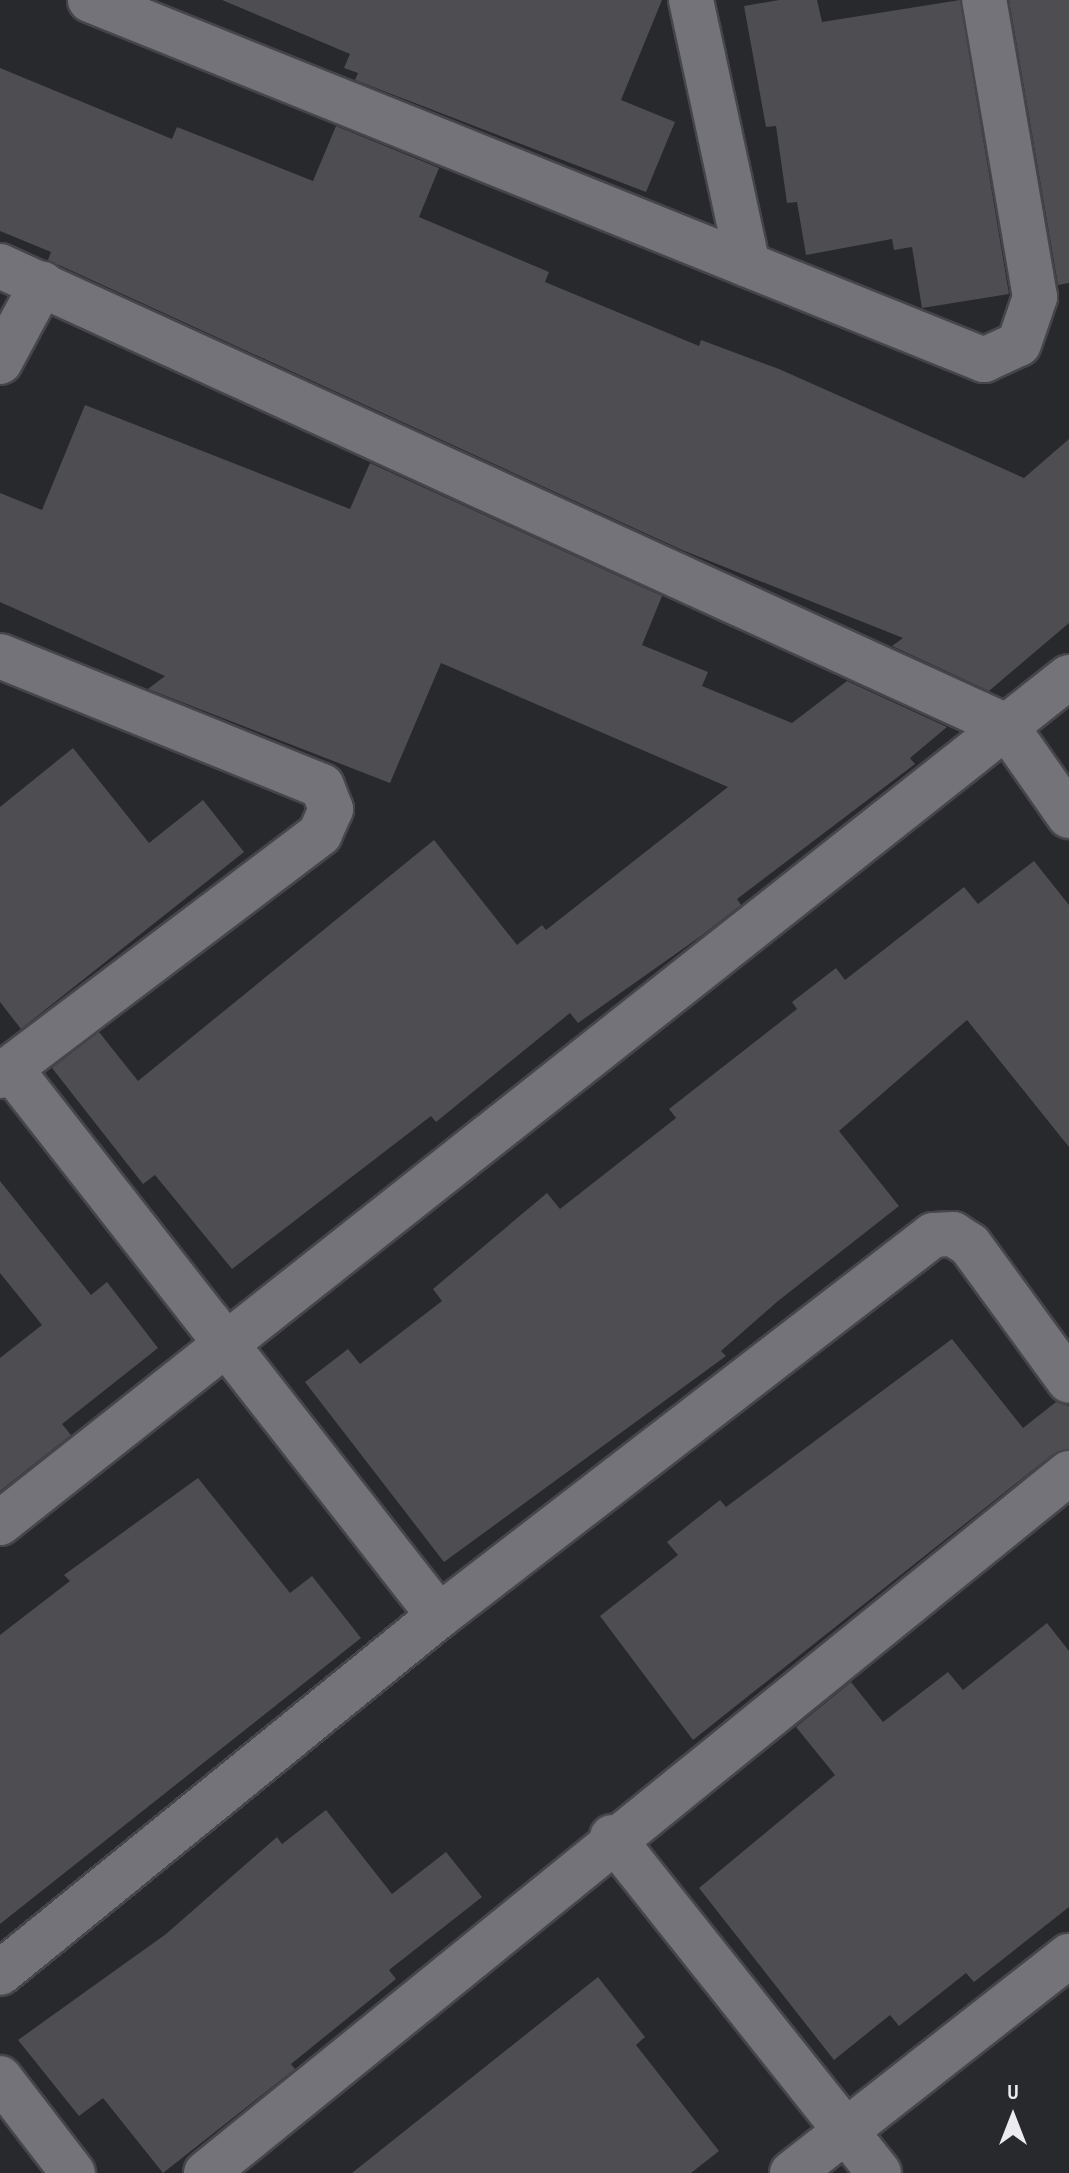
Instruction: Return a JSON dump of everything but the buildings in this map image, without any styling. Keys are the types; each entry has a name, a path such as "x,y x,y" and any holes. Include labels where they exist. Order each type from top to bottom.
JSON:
{"street":[{"path":"90,0 984,360 1019,344 1035,297 984,0"},
{"path":"691,0 748,265"},
{"path":"0,266 1006,726 1069,816"},
{"path":"0,362 42,284"},
{"path":"10,672 322,786 331,809 320,834 5,1072 439,1616"},
{"path":"0,1523 1069,677"},
{"path":"0,1973 439,1616 933,1235 953,1234 970,1245 1069,1381"},
{"path":"206,2173 612,1837 1069,1473"},
{"path":"612,1837 879,2173"},
{"path":"792,2173 1069,1956"},
{"path":"0,2078 73,2173"}]}
